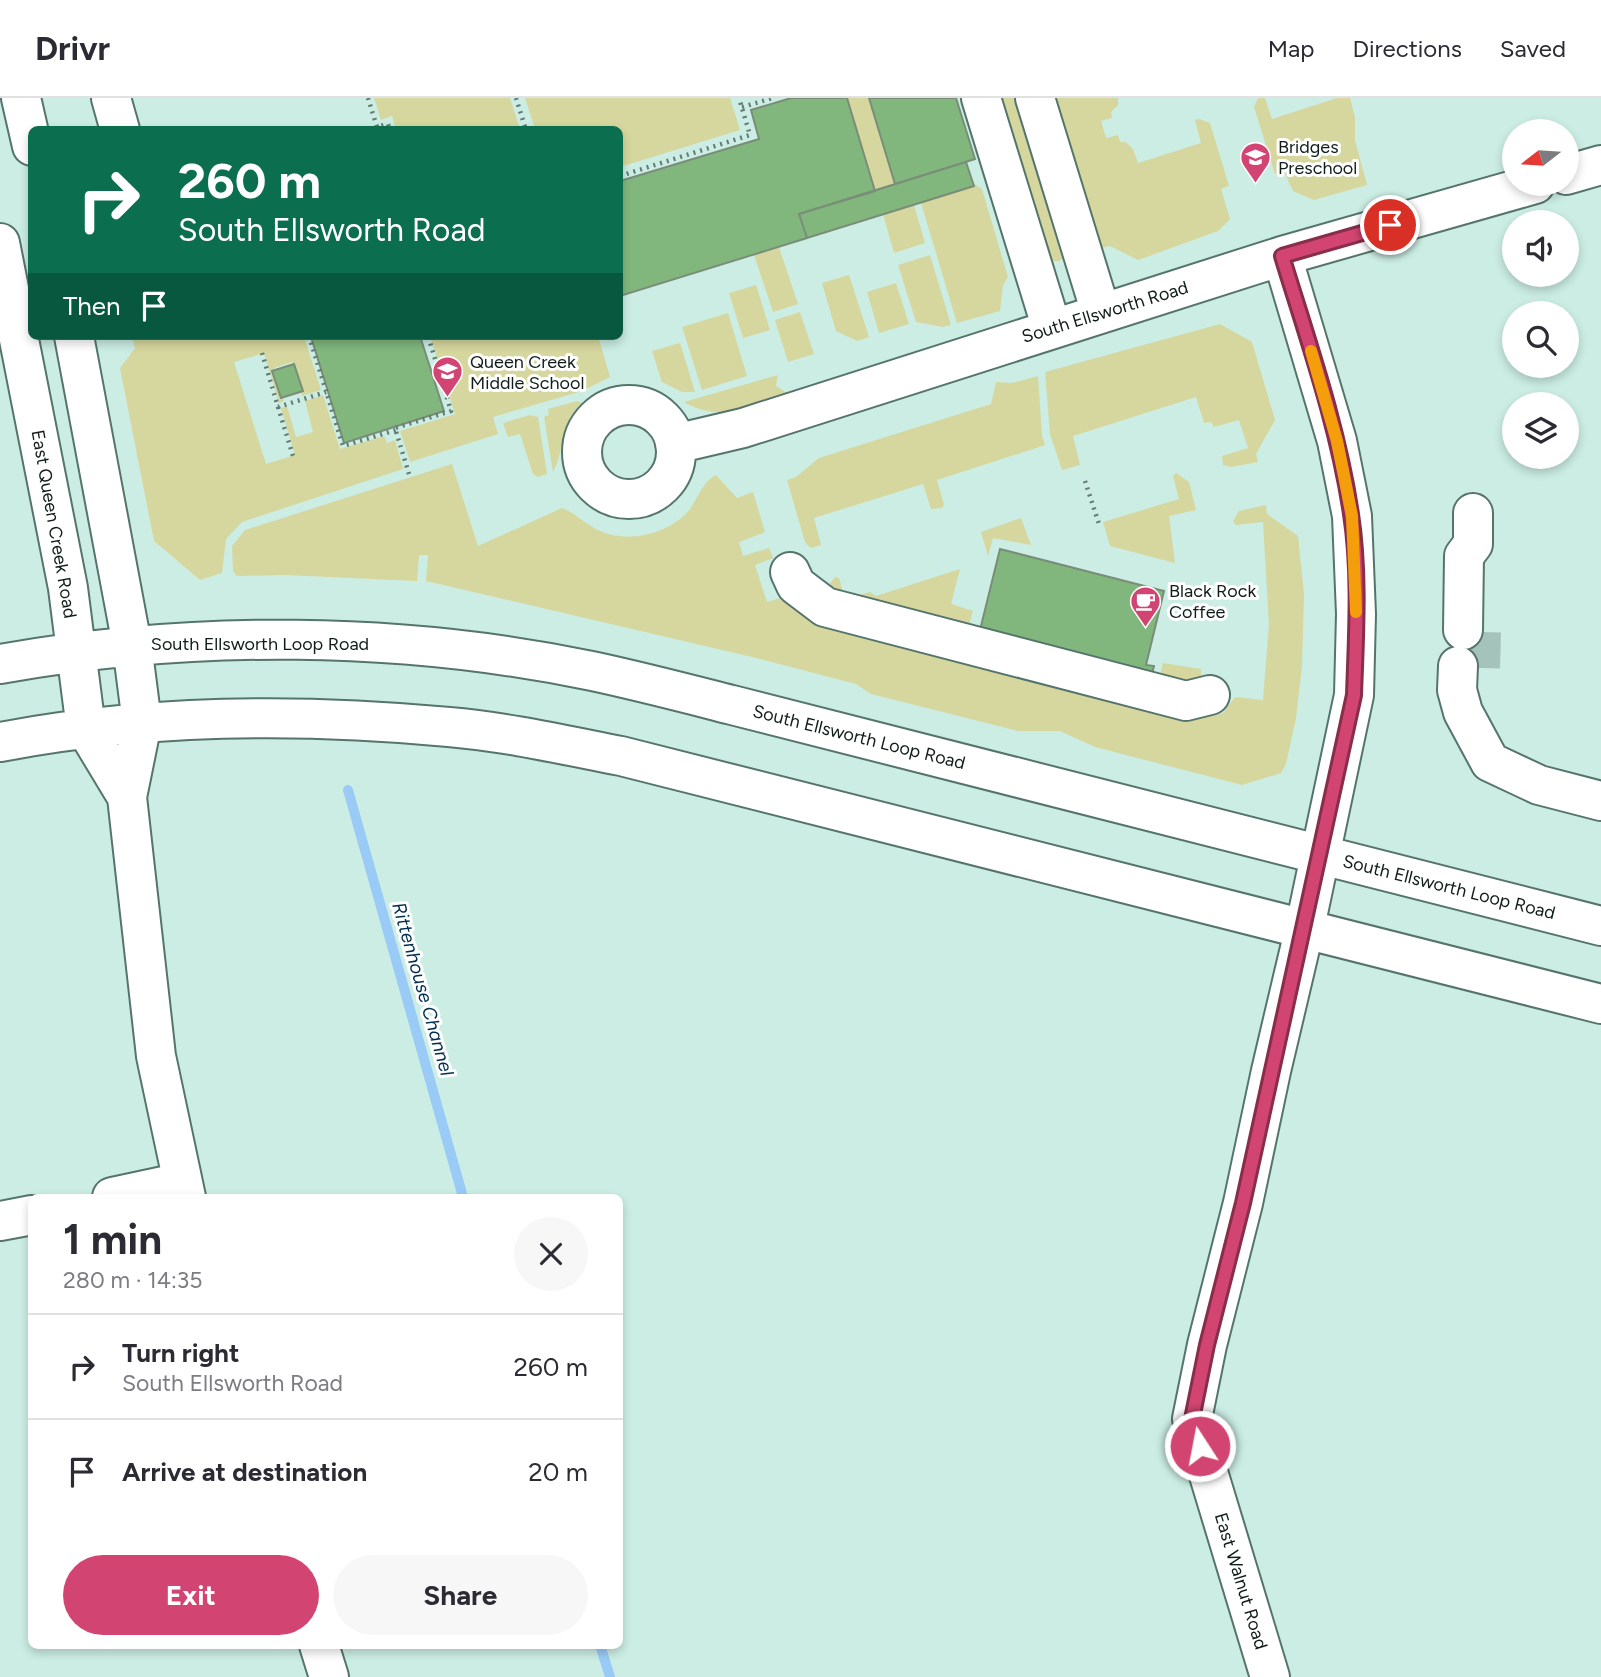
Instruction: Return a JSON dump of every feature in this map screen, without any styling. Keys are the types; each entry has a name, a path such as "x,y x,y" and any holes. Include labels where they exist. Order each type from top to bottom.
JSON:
{"main road":[{"path":"21,98 28,129"},
{"path":"111,98 119,126"},
{"path":"981,98 1052,329"},
{"path":"1035,98 1101,313"},
{"path":"1579,171 1601,165"},
{"name":"South Ellsworth Road","path":"675,444 743,428 1282,256 1502,193"},
{"name":"East Queen Creek Road","path":"0,243 68,588 104,648 127,797"},
{"name":"East Walnut Road","path":"1270,1677 1192,1419 1305,927 1354,695 1356,614 1352,516 1337,441 1282,256"},
{"name":"East Queen Creek Road","path":"74,340 104,648 127,797 156,1056 184,1189"},
{"path":"1473,528 1481,556 1471,649 1478,696 1463,712 1490,762 1539,785 1601,801"},
{"path":"790,572 796,585 825,607 1186,701 1210,695"},
{"name":"South Ellsworth Loop Road","path":"104,648 284,640 374,643 518,659 592,671 1601,926"},
{"path":"0,664 104,648"},
{"path":"0,742 114,726 249,719 356,720 451,727 526,738 621,756 1601,1004"},
{"path":"139,1194 184,1189"},
{"path":"0,1222 28,1215"}],"path":[{"path":"368,98 377,126"},
{"path":"516,98 525,126"},
{"path":"623,175 750,135 739,98"},
{"path":"742,107 773,98"},
{"path":"310,340 344,446 451,411 429,340"},
{"path":"261,353 293,456"},
{"path":"278,407 326,392"},
{"path":"396,430 409,474"},
{"path":"1084,481 1099,524"}],"green space":[{"path":"374,98 510,98 519,126 395,126 392,116 381,120"},
{"path":"525,98 730,98 740,130 623,166 623,126 534,126"},
{"path":"847,98 869,98 895,184 875,191"},
{"path":"1001,98 1018,98 1064,257 1060,261 1052,261 1049,257"},
{"path":"1055,98 1118,98 1118,105 1111,112 1112,118 1101,121 1106,138 1118,135 1120,142 1126,142 1133,149 1138,163 1201,143 1195,120 1210,123 1229,186 1221,189 1230,219 1218,231 1138,260 1110,246 1100,248"},
{"path":"1258,98 1265,98 1272,119 1337,98 1350,98 1355,117 1355,140 1367,185 1314,200 1293,191 1284,172 1275,174 1254,107"},
{"path":"973,183 982,189 1008,277 1003,285 1000,311 957,323 921,203 973,186"},
{"path":"914,205 925,243 894,253 883,214"},
{"path":"779,247 798,304 773,312 754,255"},
{"path":"930,255 951,325 943,327 916,322 898,265"},
{"path":"849,275 869,337 857,341 836,331 822,283"},
{"path":"896,283 909,324 879,333 867,292"},
{"path":"756,285 770,330 743,338 729,293"},
{"path":"800,312 814,354 788,362 775,320"},
{"path":"728,313 747,376 702,390 682,327"},
{"path":"1220,324 1252,342 1275,420 1256,454 1258,462 1231,467 1223,465 1222,456 1248,448 1239,420 1214,427 1211,422 1204,423 1196,397 1073,436 1080,465 1062,470 1050,434 1045,372"},
{"path":"133,340 305,340 321,390 302,396 292,362 274,368 284,401 279,403 264,353 234,362 266,464 295,455 281,408 287,406 296,437 313,432 305,401 323,395 340,449 384,436 387,443 395,440 403,469 242,522 226,539 222,573 200,580 154,541 120,368 135,348"},
{"path":"431,340 599,340 610,377 582,391 493,417 498,434 410,462 400,431 455,414"},
{"path":"680,343 695,392 682,392 662,382 652,351"},
{"path":"778,375 776,386 788,394 749,407 723,412 710,411 684,402"},
{"path":"1038,376 1045,445 937,480 944,505 942,508 931,509 923,484 814,518 821,545 811,548 805,542 787,480 796,477 819,458 991,404 996,382 1012,383"},
{"path":"577,401 582,403 566,427 553,472 544,417 549,415 548,409"},
{"path":"530,415 538,417 547,474 538,477 533,474 520,434 508,437 503,423"},
{"path":"452,464 478,546 562,508 611,535 623,537 648,534 682,518 704,485 716,475 737,498 753,492 765,532 739,542 743,556 769,548 773,558 755,565 767,602 787,596 1213,716 1223,713 1235,697 1263,700 1269,624 1263,522 1236,525 1233,521 1239,511 1266,505 1267,514 1298,536 1304,594 1302,666 1296,718 1286,764 1281,773 1242,785 1095,747 1060,731 1018,731 871,694 856,684 752,657 426,581 428,555 419,555 417,581 285,575 237,576 233,571 232,546 245,530"},
{"path":"1176,473 1189,482 1196,510 1169,516 1175,563 1110,546 1103,522 1179,499 1173,476"},
{"path":"1021,518 1031,545 993,538 988,556 981,532"},
{"path":"960,569 951,604 973,611 966,635 836,601 828,586 835,577 839,578 845,599 870,592 876,596"},
{"path":"1163,663 1201,669 1201,678 1192,685 1160,676"}],"building":[{"path":"791,98 847,98 875,191 799,214 807,238 623,295 623,180 759,139 751,110"},
{"path":"869,98 956,98 975,159 895,184"},
{"path":"966,162 974,186 807,238 799,214"},
{"path":"312,340 421,340 444,411 344,443"},
{"path":"294,364 303,391 281,398 272,371"},
{"path":"1000,549 1164,591 1146,665 1154,666 1150,682 980,630"}],"waterway":[{"name":"Rittenhouse Channel","path":"348,790 462,1194"},
{"name":"Rittenhouse Channel","path":"601,1649 610,1677"}],"tunnel":[{"path":"1481,668 1482,632"}],"slow traffic":[{"path":"1311,351 1337,441 1352,516 1356,612"}],"place":[{"name":"Bridges Preschool","path":"1255,184"},
{"name":"Queen Creek Middle School","path":"447,399"},
{"name":"Black Rock Coffee","path":"1146,628"}],"route":[{"path":"1200,1446 1192,1419 1207,1345 1243,1203 1354,695 1356,614 1352,516 1337,441 1282,256 1390,225"}]}
